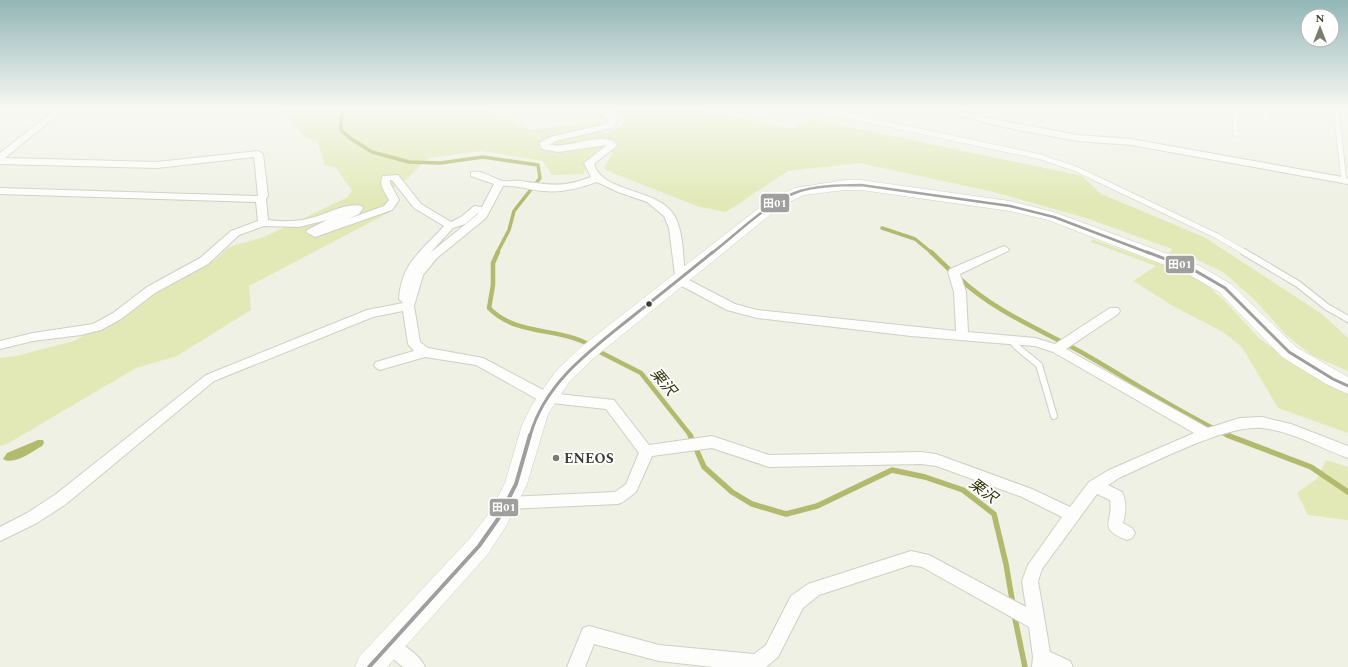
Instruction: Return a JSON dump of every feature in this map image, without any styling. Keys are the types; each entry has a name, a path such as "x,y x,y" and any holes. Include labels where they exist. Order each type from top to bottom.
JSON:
{"main road":[{"path":"369,667 479,546 507,503 523,464 533,425 547,398 563,376 596,345 680,280 775,202 800,191 827,186 861,185 1010,206 1054,217 1194,270 1225,288 1289,352 1348,386"}],"street":[{"path":"0,158 23,139"},
{"path":"553,139 544,143 545,147 558,149 605,141 611,143 612,145 589,163 597,178 621,190 651,200 664,210 669,215 674,228 680,280 731,307 757,314 962,337 1011,339 1035,342 1057,349 1207,434"},
{"path":"1093,139 1131,142 1346,181"},
{"path":"0,161 157,165 258,154 263,196 261,199 263,223"},
{"path":"474,174 497,181 499,184 528,184 542,188 560,188 597,178"},
{"path":"0,346 33,337 80,331 97,327 117,316 151,290 204,261 235,233 263,223 304,224 322,219 352,206 358,208 355,212 311,232 315,234 388,208 394,200 385,183 386,178 395,177 419,207 428,214 447,222 449,226"},
{"path":"499,184 482,216 420,270 409,303 412,340 418,349 424,352 479,361 547,398 609,404 613,407 643,448 647,451 712,442 769,461 921,458 936,460 1027,493 1073,515"},
{"path":"0,191 261,199"},
{"path":"409,303 405,299 404,291 407,277 414,262 449,226 454,225 471,215 482,205 488,204"},
{"path":"962,337 960,292 954,272 1004,249"},
{"path":"0,534 32,518 61,499 210,378 356,318 409,303"},
{"path":"1057,349 1114,311"},
{"path":"380,365 424,352"},
{"path":"1064,667 1041,663 1032,619 1030,581 1036,565 1094,486 1114,474 1207,434 1238,424 1253,422 1276,426 1348,452"},
{"path":"507,503 618,498 631,488 647,451"},
{"path":"1094,486 1117,496 1119,508 1115,526 1127,533"},
{"path":"576,667 589,634 659,653 742,664 757,663 772,651 796,602 814,589 911,558 924,560 1032,619"},
{"path":"389,645 416,667"}],"lane":[{"path":"957,139 1041,157 1098,179 1217,236 1298,284 1327,307 1348,319"},
{"path":"1340,139 1346,181"},
{"path":"1011,339 1013,344 1034,358 1039,365 1054,416"}],"shaded area":[{"path":"310,139 907,139 1082,176 1101,194 1204,237 1322,314 1348,338 1348,371 1313,356 1286,335 1256,301 1223,272 1191,257 1180,268 1202,281 1224,300 1259,338 1298,367 1348,394 1348,433 1278,408 1242,347 1223,332 1173,306 1133,281 1156,266 1091,242 1092,239 1161,264 1172,249 1086,218 994,192 860,163 788,171 726,212 700,207 610,172 604,168 613,152 600,150 586,165 584,174 552,175 543,161 481,151 428,158 408,178 392,189 390,212 249,286 251,310 177,356 136,368 7,444 0,446 0,358 16,356 74,341 215,260 229,247 264,237 348,197 352,190 335,167 325,165 317,141"},
{"path":"38,440 43,440 44,443 42,446 29,454 12,461 3,459 7,453"},
{"path":"1326,460 1348,467 1348,520 1308,515 1297,493 1318,478"}],"waterway":[{"name":"栗沢","path":"352,139 372,152 409,162 440,163 483,157 538,165 540,178 514,211 509,230 497,253"},
{"path":"882,228 915,239 932,253"},
{"name":"栗沢","path":"498,252 493,263 493,285 489,308 500,317 512,323 578,339 590,345"},
{"path":"931,252 953,273"},
{"path":"959,278 973,290 1002,310 1081,352 1173,406 1229,436"},
{"name":"栗沢","path":"596,350 641,373 691,436"},
{"name":"栗沢","path":"690,435 704,467 732,492 752,504 786,514 817,506 892,470 925,477 963,490 994,514 1006,564 1013,605"},
{"path":"1227,435 1311,467 1348,492"},
{"name":"栗沢","path":"1014,614 1025,667"}],"transit line":[{"name":"田01","path":"369,667 479,546 498,519 516,484 533,425 539,411 563,376 588,352 775,203 800,191 845,185 861,185 1010,206 1054,217 1194,270 1225,288 1289,352 1333,379 1348,386"}],"place":[{"name":"ENEOS","path":"556,458"}]}
